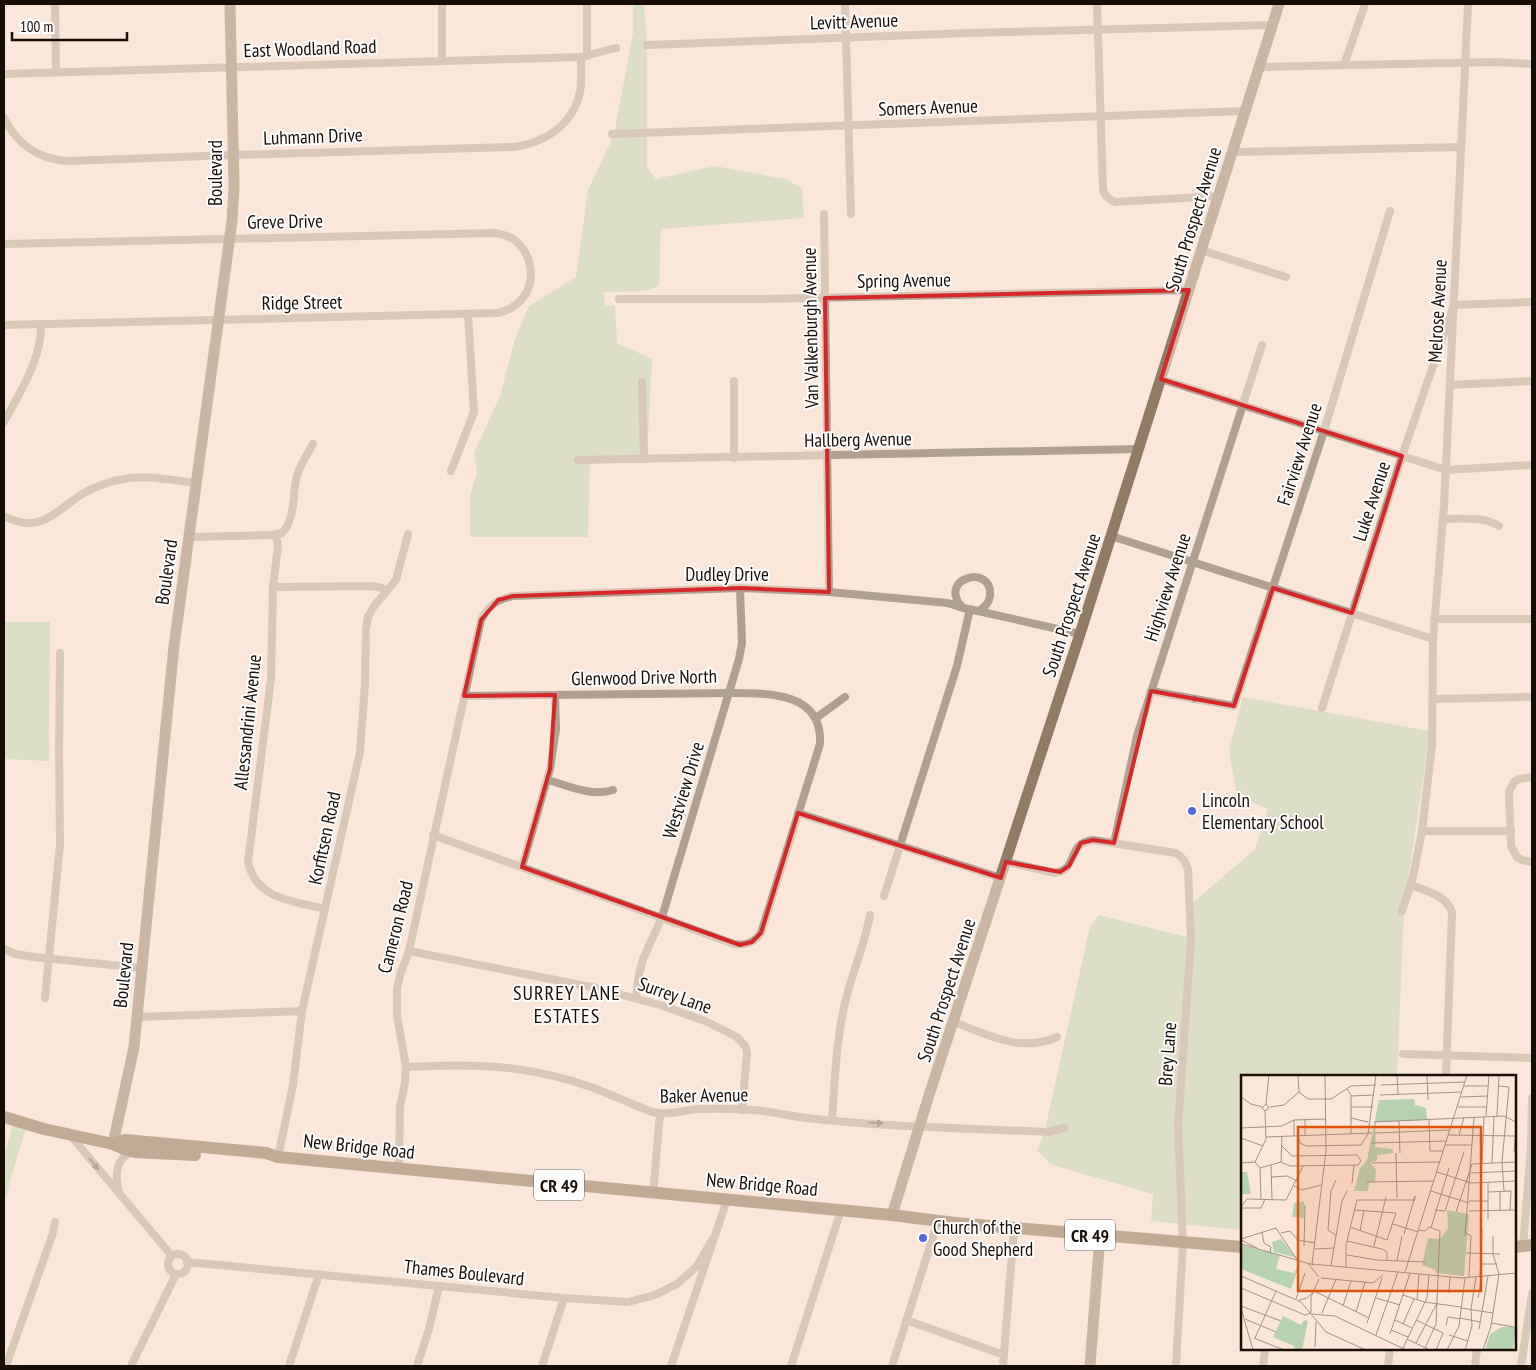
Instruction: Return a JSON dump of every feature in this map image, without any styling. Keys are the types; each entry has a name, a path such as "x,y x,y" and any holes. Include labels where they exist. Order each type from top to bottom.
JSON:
{"main road":[{"name":"CR 49","path":"4,1117 69,1134"},
{"name":"New Bridge Road","path":"69,1134 113,1144 135,1152 278,1157 653,1194 841,1210 938,1221 1241,1247"},
{"name":"New Bridge Road","path":"113,1144 126,1140 266,1153 278,1157"}],"street":[{"path":"55,4 56,72"},
{"name":"Boulevard","path":"113,1144 130,1070 172,665 230,239 234,197 234,155 230,4"},
{"path":"442,4 442,61"},
{"name":"Luhmann Drive","path":"4,118 12,132 24,145 38,154 58,160 513,147 527,145 550,136 568,118 578,100 584,56 587,4"},
{"path":"845,4 851,214"},
{"path":"1096,4 1103,191 1108,199 1115,202 1218,196"},
{"name":"South Prospect Avenue","path":"892,1215 1080,634 1279,4"},
{"path":"1344,66 1365,4"},
{"name":"Melrose Avenue","path":"1433,639 1446,470 1468,4"},
{"name":"Levitt Avenue","path":"648,45 1272,25"},
{"name":"East Woodland Road","path":"4,74 584,56 616,48"},
{"path":"1259,67 1465,62 1532,64"},
{"name":"Somers Avenue","path":"612,134 1245,111"},
{"path":"1232,152 1461,147"},
{"name":"Fairview Avenue","path":"1151,691 1234,706 1324,431 1390,211"},
{"name":"Van Valkenburgh Avenue","path":"824,214 829,592"},
{"name":"Greve Drive","path":"4,244 495,233 507,236"},
{"name":"Ridge Street","path":"4,325 498,313 510,309 519,302 528,289 530,282 531,269 526,252 513,239 507,236"},
{"path":"1202,250 1286,277"},
{"name":"Spring Avenue","path":"619,299 826,298 1189,290"},
{"path":"1454,305 1532,302"},
{"name":"Luke Avenue","path":"1322,708 1402,456 1454,305"},
{"path":"451,471 474,412 468,314"},
{"path":"4,422 36,358 41,336 41,324"},
{"name":"Highview Avenue","path":"1114,843 1128,772 1151,691 1262,345"},
{"path":"1161,378 1446,470 1532,465"},
{"path":"734,381 734,458"},
{"path":"1450,386 1532,381"},
{"path":"642,382 644,460"},
{"path":"188,537 282,533 290,523 300,468 313,444"},
{"name":"Hallberg Avenue","path":"578,460 1138,449"},
{"path":"4,516 20,522 39,522 55,515 82,494 94,488 109,482 130,478 147,477 196,483"},
{"path":"1443,519 1478,520 1495,523 1499,526"},
{"name":"Allessandrini Avenue","path":"276,534 278,546 273,587 271,679 248,862 259,885 272,895 325,909"},
{"name":"Korfitsen Road","path":"278,1157 293,1085 302,1011 360,752 367,623 374,606 396,580 408,534"},
{"path":"1111,536 1433,639 1432,745 1422,831 1411,885 1402,911"},
{"path":"273,587 372,586 387,591"},
{"name":"Dudley Drive","path":"492,604 498,600 513,596 740,588 829,592 948,603 1080,634"},
{"name":"Westview Drive","path":"636,998 643,959 662,918 739,659 742,643 740,588"},
{"name":"Cameron Road","path":"399,1169 400,1107 406,1083 406,1067 397,1016 397,988 409,950 481,620 484,612 492,604"},
{"path":"884,896 958,666 970,609"},
{"path":"1434,619 1532,619"},
{"path":"45,998 61,838 58,751 60,653"},
{"name":"Glenwood Drive North","path":"464,696 730,693 765,695 788,698 804,705 816,718"},
{"path":"522,867 548,780 554,749 556,729 555,695"},
{"path":"433,835 734,944 748,944 761,933 820,744 821,735 816,718 845,697"},
{"path":"1433,699 1532,697"},
{"path":"1532,777 1519,779 1509,792 1510,831 1513,852 1522,860 1532,862"},
{"path":"548,780 591,792 601,793 613,790"},
{"path":"798,813 1001,878"},
{"path":"1422,831 1510,831"},
{"path":"1006,862 1055,873 1069,866 1073,853 1081,843 1093,840 1114,843"},
{"name":"Brey Lane","path":"1114,843 1176,853 1184,860 1188,869 1191,939 1178,1126 1183,1242 1176,1366"},
{"path":"1411,885 1446,900 1452,912 1446,1075"},
{"path":"832,1120 839,1038 870,914"},
{"path":"4,949 14,954 49,959 141,968"},
{"name":"Surrey Lane","path":"409,950 596,988 636,998 705,1021 738,1037 747,1054 742,1110"},
{"path":"136,1017 302,1011"},
{"path":"954,1022 1007,1042 1018,1044 1040,1043 1057,1037"},
{"path":"1403,1054 1532,1058"},
{"name":"Baker Avenue","path":"406,1067 479,1065 525,1070 592,1087 660,1114 699,1109 742,1110 785,1114 804,1118 920,1126 1048,1132 1064,1128"},
{"path":"1523,1246 1531,1147 1532,1098"},
{"path":"653,1194 660,1114"},
{"path":"69,1134 172,1256"},
{"path":"120,1194 116,1176 119,1164 124,1157 135,1152"},
{"path":"671,1366 727,1200"},
{"path":"791,1366 841,1210"},
{"path":"892,1366 938,1221"},
{"path":"6,1366 52,1236 55,1222"},
{"path":"1003,1366 1014,1228"},
{"path":"1090,1366 1100,1236"},
{"name":"Thames Boulevard","path":"188,1262 621,1302 642,1300 655,1296 677,1284 687,1276 705,1254 712,1240"},
{"path":"180,1254 188,1262 184,1272 176,1274 168,1266 172,1256 180,1254"},
{"path":"131,1366 176,1274"},
{"path":"289,1366 319,1274"},
{"path":"417,1366 430,1329 439,1286"},
{"path":"1521,1366 1532,1293"},
{"path":"542,1366 564,1298"},
{"path":"906,1320 1004,1355"},
{"path":"1264,1366 1265,1350"},
{"path":"1388,1366 1390,1350"},
{"path":"1475,1366 1478,1350"}],"highlighted area":[{"path":"1189,290 1161,379 1402,456 1352,613 1273,588 1234,706 1151,691 1114,843 1093,840 1081,843 1069,866 1060,872 1006,862 1001,878 798,813 761,933 752,942 740,945 522,867 550,769 555,695 464,696 481,620 498,600 513,596 740,588 829,592 825,298"}],"green space":[{"path":"633,4 644,4 647,45 647,167 656,179 715,166 785,179 802,188 804,218 661,229 659,286 644,291 604,292 605,305 615,306 617,343 652,359 647,457 590,456 588,537 470,537 470,496 477,472 474,453 500,396 515,339 529,306 576,277 588,190 614,135 633,33"},
{"path":"4,622 50,622 49,761 4,759"},
{"path":"1243,697 1430,731 1404,908 1397,1075 1241,1075 1241,1230 1151,1221 1153,1194 1052,1165 1037,1151 1045,1130 1090,926 1099,915 1187,937 1188,907 1255,849 1268,809 1237,797 1229,750"},
{"path":"14,1120 27,1124 4,1202 4,1156"}],"place":[{"name":"Lincoln Elementary School","path":"1192,811"},
{"name":"Church of the Good Shepherd","path":"923,1238"}],"district":[{"name":"SURREY LANE ESTATES","path":"567,1004"}]}
